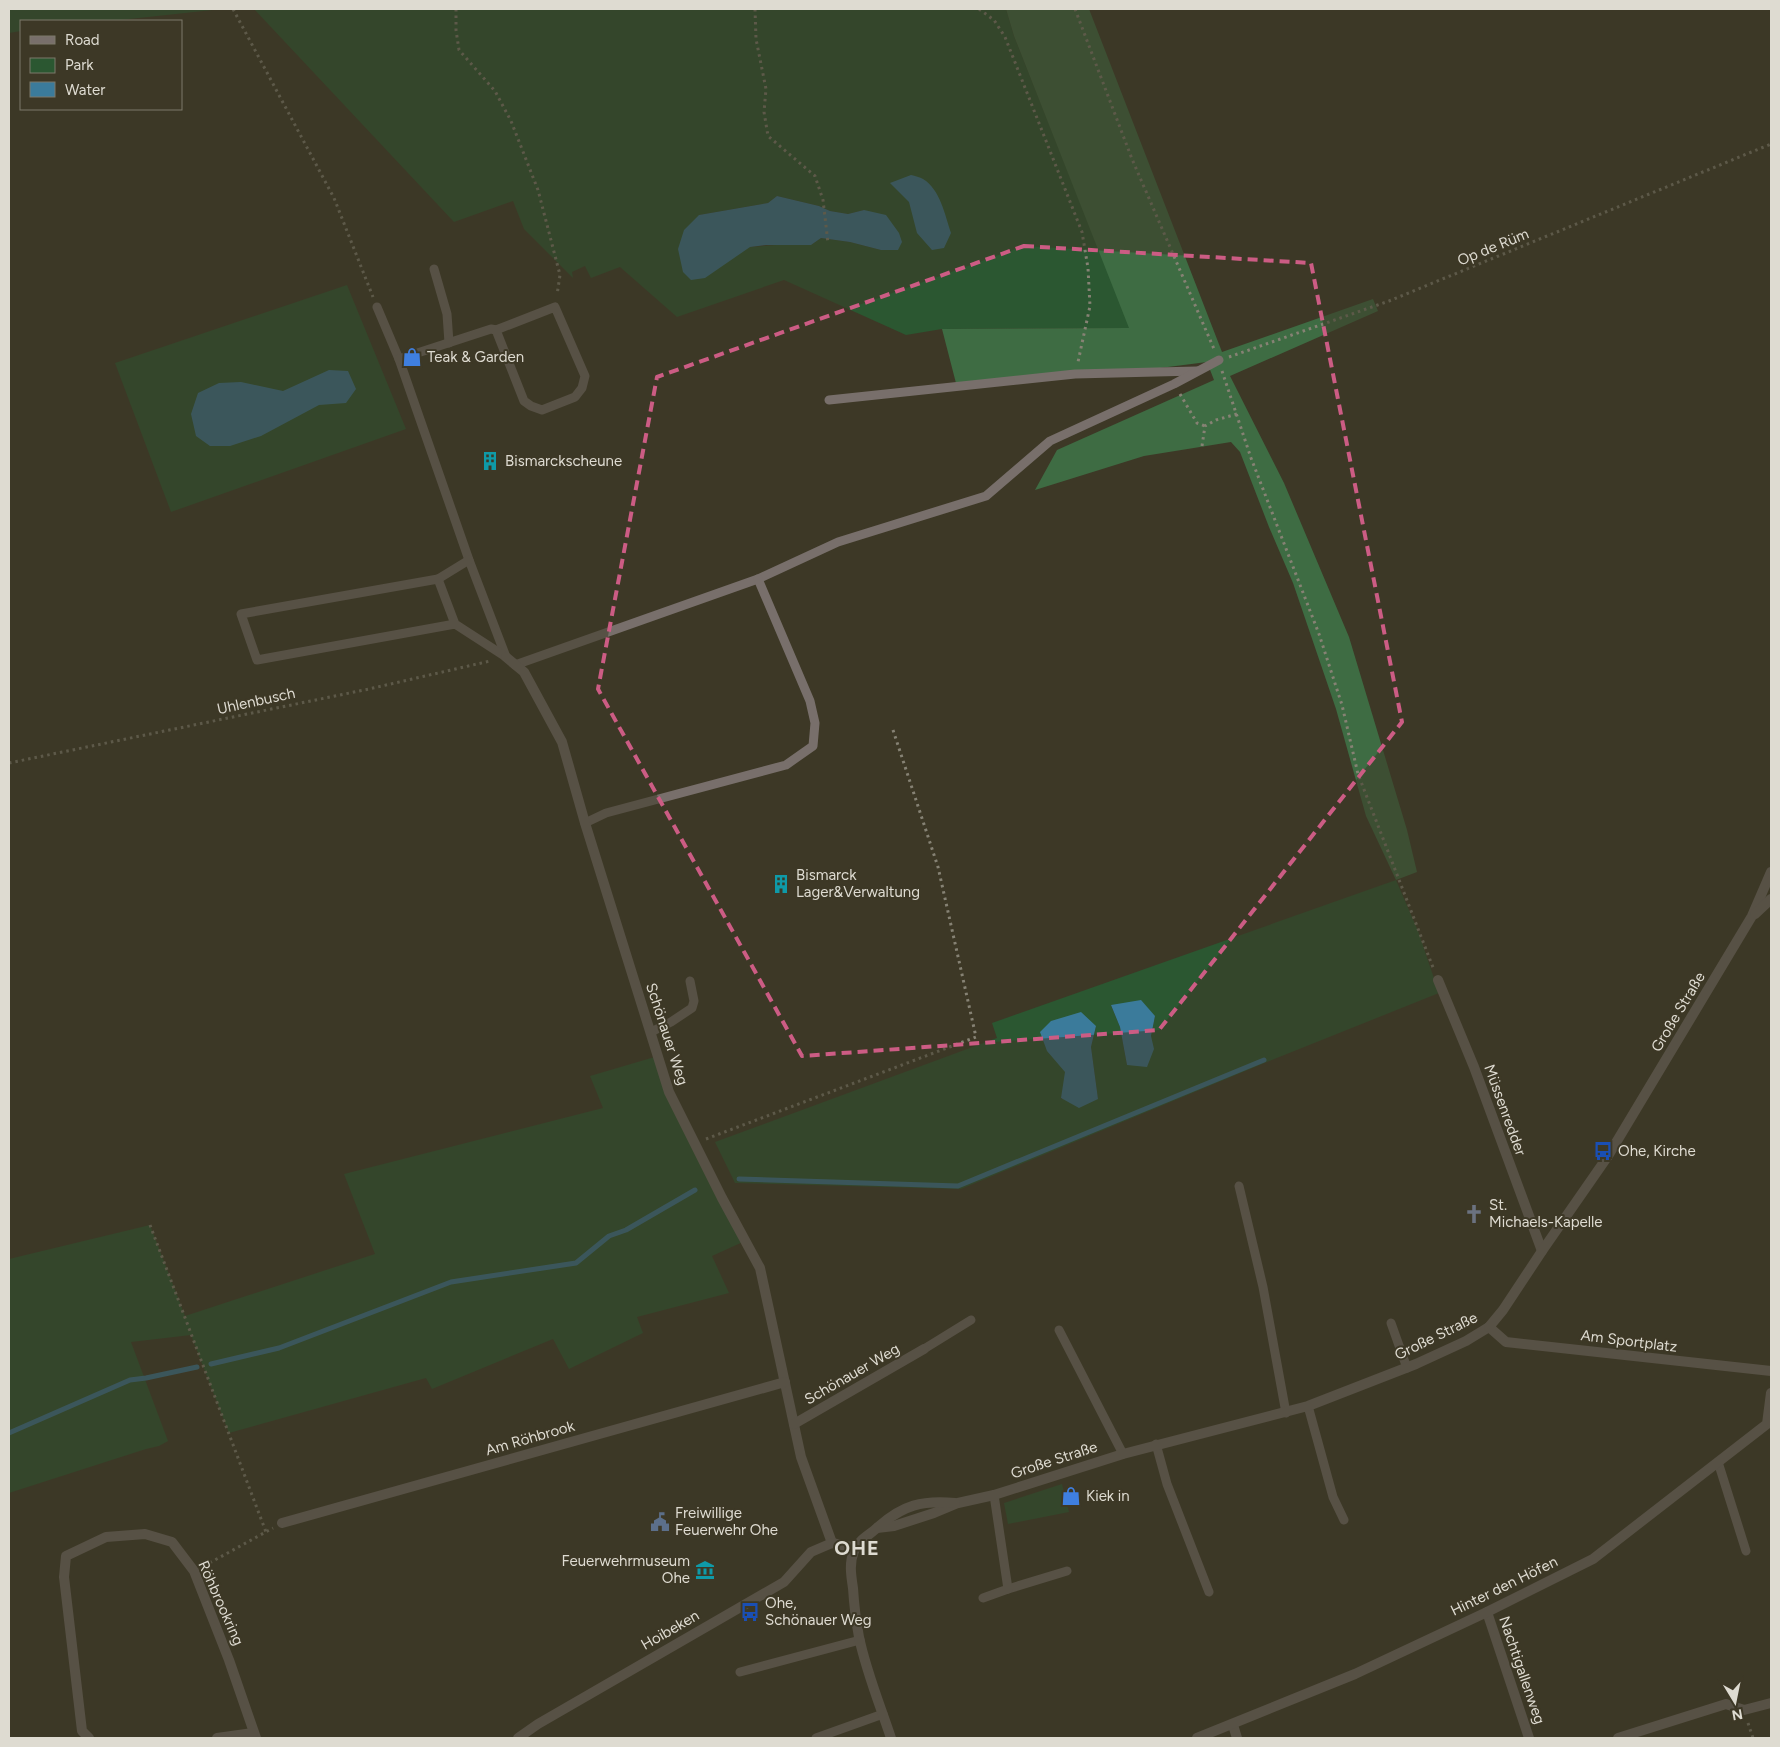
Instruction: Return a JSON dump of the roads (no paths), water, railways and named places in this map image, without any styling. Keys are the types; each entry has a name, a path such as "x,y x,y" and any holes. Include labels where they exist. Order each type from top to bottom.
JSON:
{"street":[{"name":"Schönauer Weg","path":"506,657 524,672 562,742 585,823 669,1092 722,1198 760,1268 801,1457 832,1543"},
{"name":"Große Straße","path":"855,1548 877,1528 894,1526 958,1503 994,1495 1156,1444 1308,1406 1407,1368 1466,1341 1489,1328 1608,1156 1752,916 1771,872"},
{"name":"Große Straße","path":"1752,916 1771,899"},
{"name":"Müssenredder","path":"1438,980 1477,1076 1542,1251"},
{"name":"Am Sportplatz","path":"1489,1328 1506,1342 1771,1372"},
{"name":"Schönauer Weg","path":"794,1424 924,1350"},
{"name":"Am Röhbrook","path":"282,1523 785,1382"},
{"name":"Hinter den Höfen","path":"1197,1738 1355,1674 1487,1612 1593,1559 1767,1424 1771,1393"},
{"name":"Röhbrookring","path":"88,1738 82,1731 64,1577 66,1556 106,1537 145,1534 172,1542 194,1571 229,1660 255,1736 217,1738"},
{"path":"832,1543 855,1548 851,1562 851,1574 860,1640 891,1738"},
{"name":"Hoibeken","path":"518,1738 538,1724 784,1582 811,1552 832,1543"},
{"name":"Nachtigallenweg","path":"1487,1612 1529,1738"},
{"path":"1618,1738 1726,1704 1744,1710 1771,1703"},
{"path":"1233,1725 1237,1738"}],"lane":[{"path":"434,269 447,314 449,343"},
{"path":"377,306 399,359 469,560 506,657"},
{"path":"399,359 490,329 496,330 555,307 585,376 582,388 575,397 542,410 530,406 524,401 496,330"},
{"path":"515,665 758,579 838,542 986,496 1050,441 1174,384 1219,360"},
{"path":"829,400 1075,374 1199,371"},
{"path":"455,624 256,660 240,614 438,578 469,560"},
{"path":"438,578 455,624 506,657"},
{"path":"585,823 606,813 786,765 813,746 815,723 810,701 758,579"},
{"path":"651,1032 692,1008 694,1001 690,981"},
{"path":"1239,1186 1263,1287 1286,1413"},
{"path":"924,1350 971,1320"},
{"path":"1391,1323 1407,1368"},
{"path":"1059,1330 1123,1454"},
{"path":"1308,1406 1332,1497 1344,1520"},
{"path":"1156,1444 1166,1484 1209,1592"},
{"path":"1718,1462 1746,1551"},
{"path":"994,1495 1008,1589"},
{"path":"982,1598 1067,1570"},
{"path":"740,1672 860,1640"},
{"path":"816,1738 883,1714"}],"water":[{"path":"911,175 922,178 929,183 938,196 951,233 944,248 932,250 917,233 909,202 890,183"},
{"path":"777,196 819,206 830,211 848,214 864,210 886,215 899,233 902,242 898,250 881,250 850,242 821,238 811,245 750,247 705,278 691,280 683,272 678,249 684,230 699,215 768,203"},
{"path":"329,370 348,371 356,389 346,403 319,405 261,436 230,446 210,446 196,436 191,414 198,393 219,383 241,382 283,391"},
{"path":"1141,1000 1155,1016 1151,1036 1154,1049 1147,1067 1127,1065 1120,1027 1111,1005"},
{"path":"1081,1012 1096,1026 1091,1047 1098,1099 1079,1108 1061,1098 1065,1072 1047,1051 1040,1032 1051,1021"}],"waterway":[{"path":"739,1179 958,1186 1264,1060"},
{"path":"211,1364 279,1348 451,1282 576,1263 609,1236 626,1230 695,1190"},
{"path":"9,1433 130,1380 197,1367"}],"place":[{"name":"Teak & Garden","path":"412,357"},
{"name":"Bismarckscheune","path":"490,461"},
{"name":"Bismarck Lager&Verwaltung","path":"781,884"},
{"name":"Ohe, Kirche","path":"1603,1151"},
{"name":"St. Michaels-Kapelle","path":"1474,1214"},
{"name":"Kiek in","path":"1071,1496"},
{"name":"Freiwillige Feuerwehr Ohe","path":"660,1522"},
{"name":"Feuerwehrmuseum Ohe","path":"705,1570"},
{"name":"Ohe, Schönauer Weg","path":"750,1612"}],"district":[{"name":"OHE","path":"857,1548"}]}
